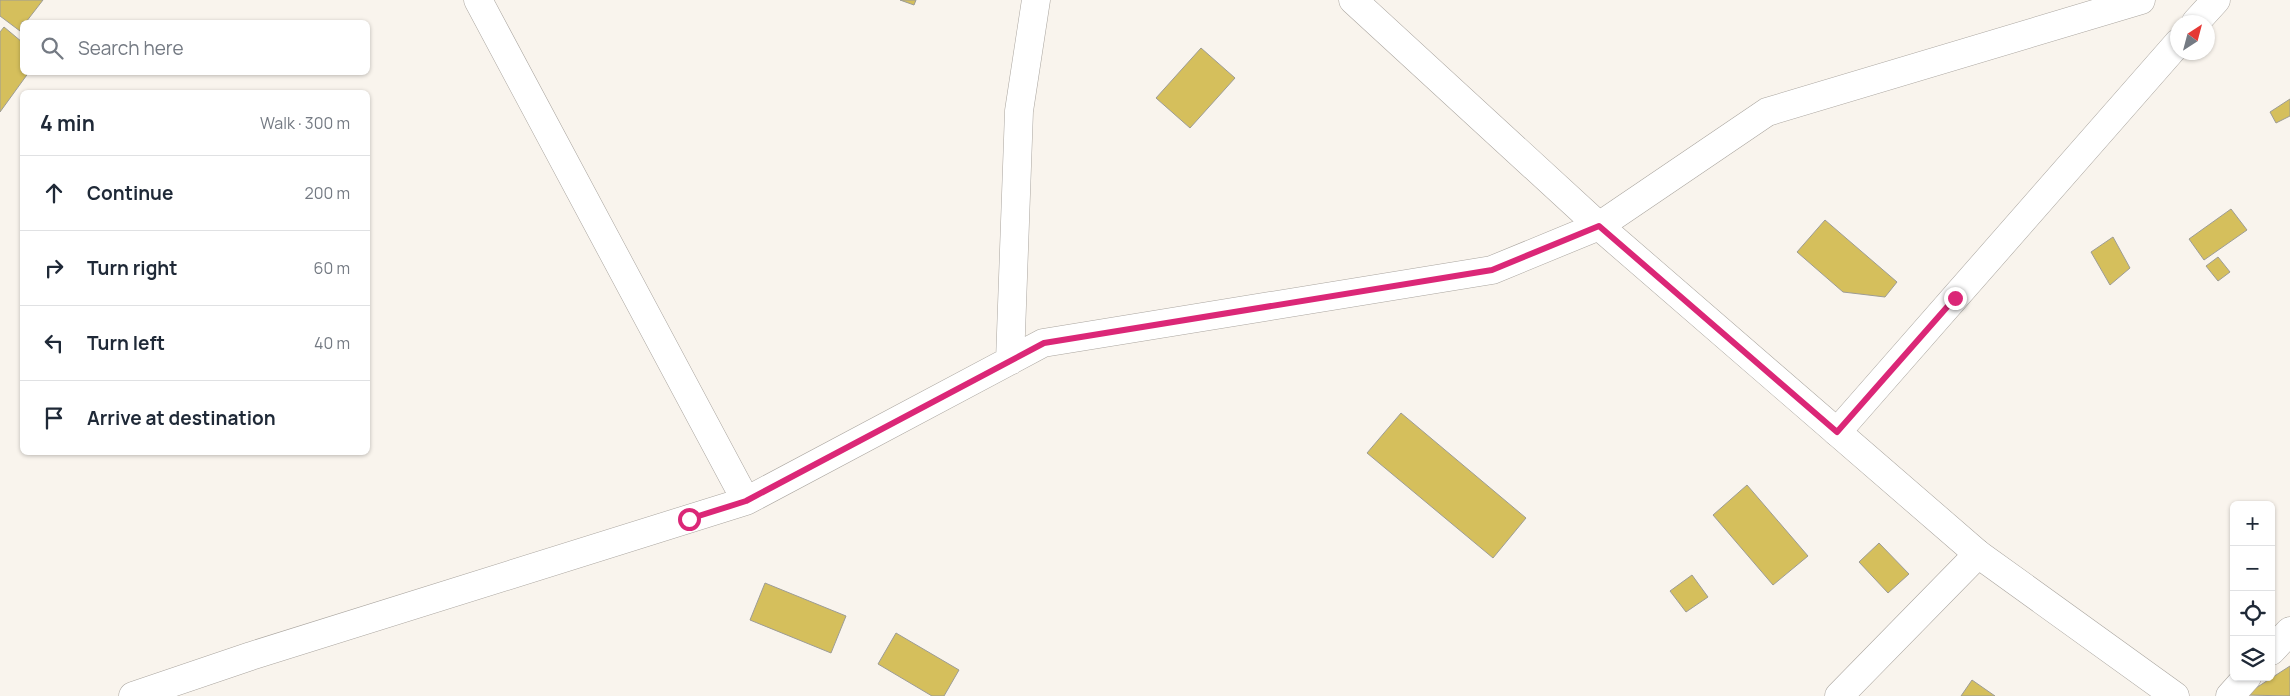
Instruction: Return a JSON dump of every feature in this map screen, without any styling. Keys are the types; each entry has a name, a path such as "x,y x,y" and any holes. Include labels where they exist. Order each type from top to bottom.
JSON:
{"street":[{"path":"478,0 746,501"},
{"path":"1010,361 1019,111 1036,0"},
{"path":"1353,0 1599,226 1978,554 2175,696"},
{"path":"133,696 252,656 746,501 1044,343 1492,270 1599,226 1768,112 2141,0"},
{"path":"2202,15 2216,0"},
{"path":"1837,432 2170,53"},
{"path":"1839,696 1978,554"},
{"path":"2275,647 2290,631"},
{"path":"2230,696 2244,681"}],"building":[{"path":"0,0 43,0 28,20 20,20 20,31 0,16"},
{"path":"900,0 916,0 914,5"},
{"path":"4,27 20,40 20,75 27,75 0,112 0,32"},
{"path":"1201,48 1235,78 1190,128 1156,98"},
{"path":"2290,99 2290,116 2276,123 2270,112"},
{"path":"2231,209 2247,230 2204,260 2189,239"},
{"path":"1825,220 1897,282 1885,297 1843,292 1797,252"},
{"path":"2113,237 2130,268 2110,285 2091,252"},
{"path":"2218,257 2230,272 2218,281 2206,266"},
{"path":"1401,413 1526,518 1493,558 1367,453"},
{"path":"1747,485 1808,556 1773,585 1713,515"},
{"path":"1879,543 1909,574 1888,593 1859,562"},
{"path":"1692,575 1708,597 1686,612 1670,591"},
{"path":"765,583 846,616 831,653 750,620"},
{"path":"896,633 959,670 944,696 932,696 878,664"},
{"path":"2290,666 2290,696 2245,695 2267,681 2275,681 2275,676"},
{"path":"1972,680 1995,696 1961,696"}],"route":[{"path":"689,519 746,501 1044,343 1492,270 1599,226 1837,432 1955,298"}]}
